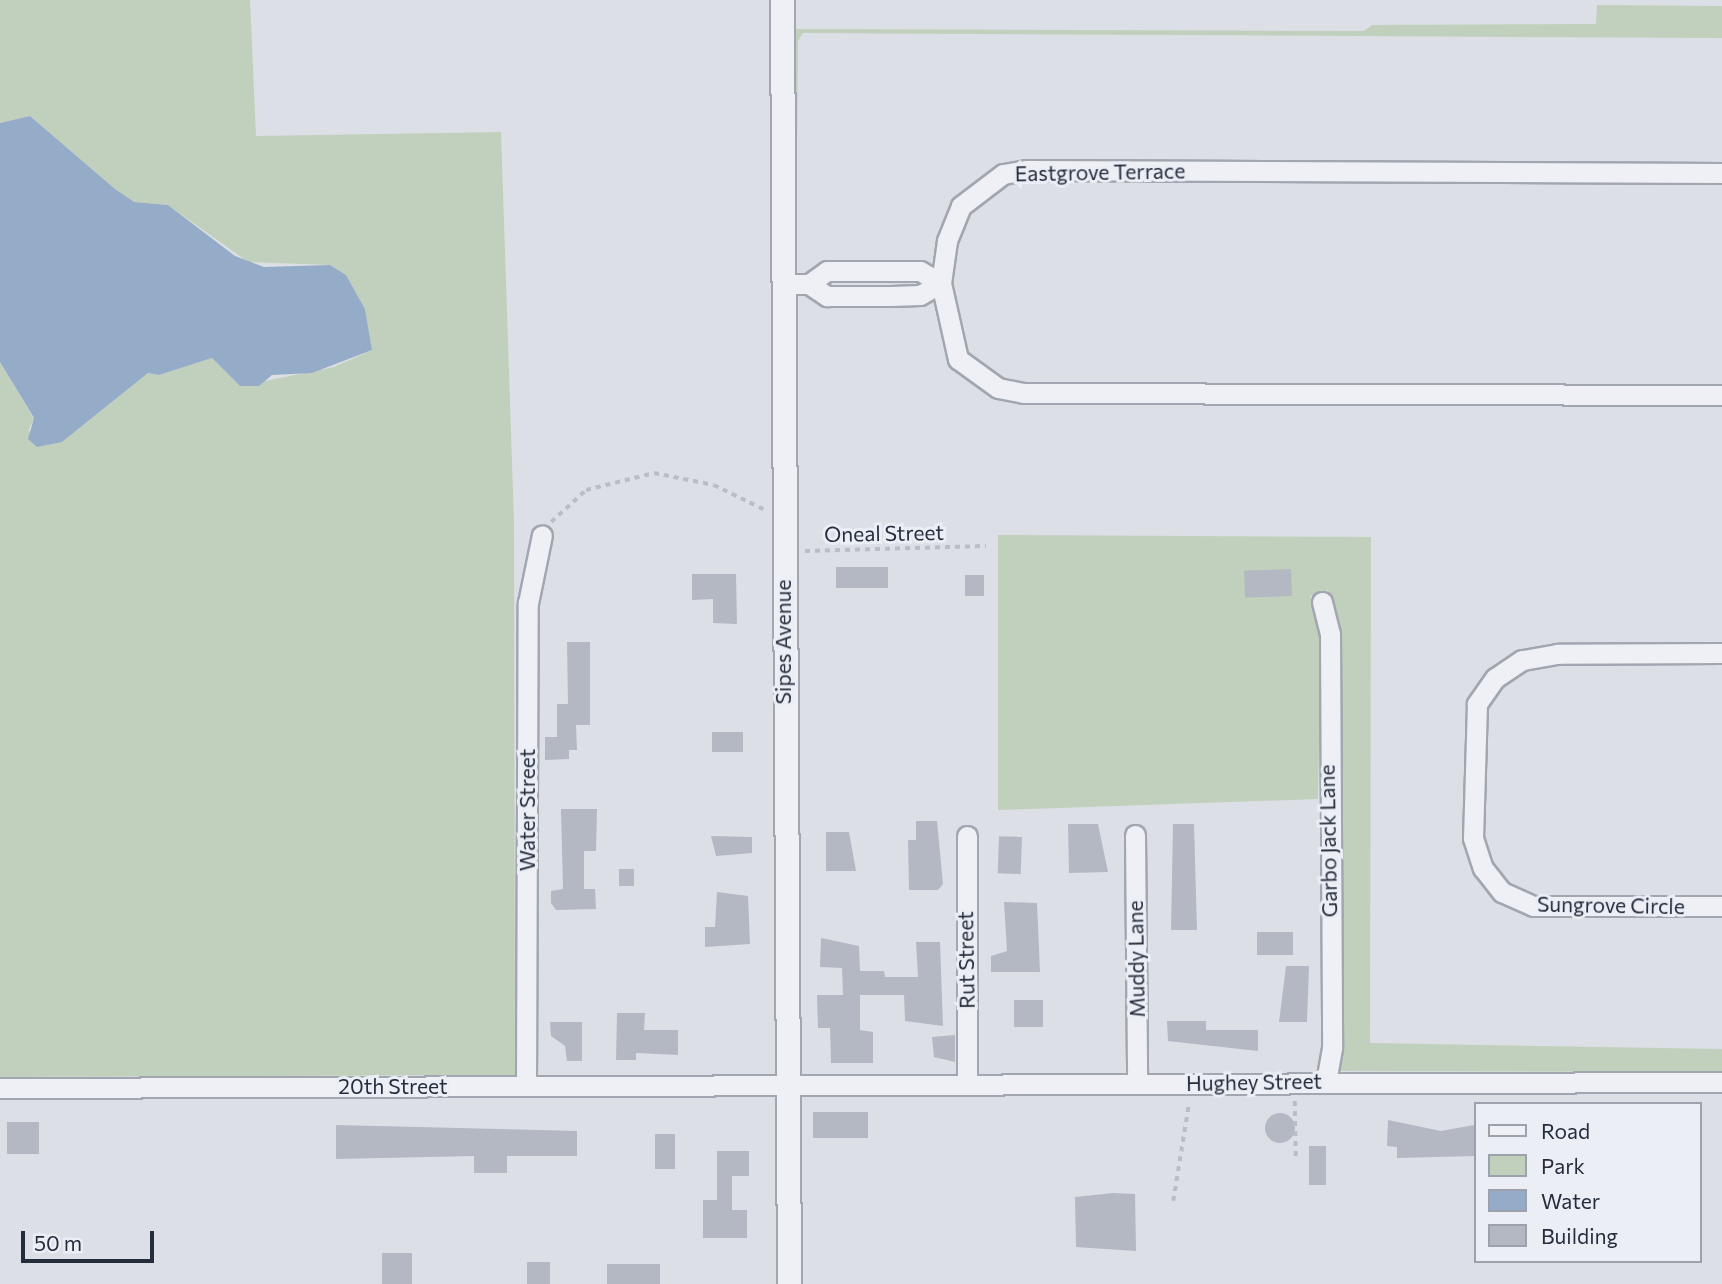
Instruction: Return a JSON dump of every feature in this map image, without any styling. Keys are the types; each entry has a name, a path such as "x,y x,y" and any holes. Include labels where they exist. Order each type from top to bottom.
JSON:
{"street":[{"name":"Sipes Avenue","path":"782,0 782,551 785,1086 789,1284"},
{"name":"Eastgrove Terrace","path":"1722,173 1026,170 1003,174 961,206 947,241 941,283 958,359 999,388 1023,393 1722,395"},
{"path":"809,284 827,271 920,271 941,283"},
{"path":"863,271 863,296"},
{"path":"782,284 809,284 827,296 863,296 920,295 941,283"},
{"name":"Water Street","path":"526,1086 528,603 542,535"},
{"name":"Garbo Jack Lane","path":"1322,602 1330,634 1332,1048 1326,1081"},
{"name":"Sungrove Circle","path":"1722,653 1557,654 1521,660 1495,678 1477,704 1473,838 1483,868 1502,892 1533,906 1722,906"},
{"name":"Muddy Lane","path":"1135,835 1137,1083"},
{"name":"Rut Street","path":"967,836 967,1085"},
{"name":"Hughey Street","path":"785,1086 1326,1081 1722,1082"},
{"name":"20th Street","path":"0,1088 785,1086"}],"path":[{"path":"542,535 561,508 586,490 654,473 714,485 782,522"},
{"name":"Oneal Street","path":"782,551 986,546"},
{"path":"1291,1082 1298,1113 1296,1161"},
{"path":"1173,1201 1190,1121 1187,1083"}],"green space":[{"path":"0,0 250,0 256,136 501,132 514,522 515,1075 0,1077 0,362 34,419 28,431 62,442 148,373 159,375 212,358 240,386 334,367 372,350 365,309 346,275 330,265 248,262 168,205 133,202 30,116 0,123"},
{"path":"1597,5 1722,6 1722,38 803,33 798,41 796,258 794,29 1364,31 1372,25 1596,24"},
{"path":"998,535 1371,537 1370,1043 1722,1049 1722,1072 1337,1071 1338,631 1328,590 1310,596 1321,635 1318,799 998,810"}],"water":[{"path":"30,116 134,202 168,205 235,256 264,267 330,265 346,275 365,309 372,350 312,373 272,375 259,386 240,386 212,358 159,375 148,373 62,442 37,447 28,439 34,418 0,362 0,123"}],"building":[{"path":"836,567 888,567 888,588 836,588"},
{"path":"1291,569 1292,596 1245,598 1244,571"},
{"path":"692,574 736,574 737,624 713,623 713,599 692,600"},
{"path":"965,575 984,575 984,596 965,596"},
{"path":"567,642 590,642 590,725 576,725 577,750 569,750 569,759 545,760 545,737 557,737 557,704 568,704"},
{"path":"712,732 743,732 743,752 712,752"},
{"path":"561,809 597,809 596,851 584,851 584,889 595,889 596,909 556,910 551,903 551,891 563,889"},
{"path":"916,821 937,821 943,884 938,890 909,890 908,840 916,840"},
{"path":"1068,824 1098,824 1108,872 1069,873"},
{"path":"1173,824 1194,824 1197,930 1171,930"},
{"path":"826,832 849,832 856,871 826,871"},
{"path":"711,836 752,837 752,853 716,856"},
{"path":"999,836 1022,837 1021,874 998,873"},
{"path":"619,869 634,869 634,886 619,886"},
{"path":"717,892 748,896 750,944 705,947 705,927 715,927"},
{"path":"1004,902 1037,903 1040,972 991,972 991,956 1007,951"},
{"path":"1257,932 1293,932 1293,955 1257,955"},
{"path":"821,938 859,946 860,971 884,971 885,977 918,977 916,942 940,942 943,1026 905,1021 904,995 860,995 860,1030 873,1032 873,1063 831,1063 830,1028 818,1028 817,995 843,995 842,968 820,967"},
{"path":"1286,966 1309,966 1307,1022 1279,1022"},
{"path":"1014,1000 1043,1000 1043,1027 1014,1027"},
{"path":"617,1013 645,1013 644,1030 678,1030 678,1055 636,1053 636,1060 616,1060"},
{"path":"1167,1021 1206,1021 1206,1030 1258,1030 1258,1051 1168,1041"},
{"path":"550,1022 582,1022 582,1061 567,1061 565,1046 551,1036"},
{"path":"955,1035 955,1062 934,1057 932,1037"},
{"path":"813,1112 868,1112 868,1138 813,1138"},
{"path":"1280,1113 1290,1118 1295,1128 1290,1138 1280,1143 1270,1138 1265,1128 1270,1118"},
{"path":"1388,1120 1441,1131 1474,1125 1474,1156 1397,1158 1397,1147 1387,1146"},
{"path":"7,1122 39,1122 39,1154 7,1154"},
{"path":"336,1125 577,1131 577,1156 507,1156 507,1173 474,1173 474,1156 336,1159"},
{"path":"655,1134 675,1134 675,1169 655,1169"},
{"path":"1309,1146 1326,1146 1326,1185 1309,1185"},
{"path":"717,1151 749,1151 749,1176 732,1176 732,1210 747,1210 747,1238 703,1238 703,1200 717,1200"},
{"path":"1135,1194 1136,1251 1076,1247 1075,1197"},
{"path":"382,1253 412,1253 412,1284 382,1284"},
{"path":"527,1262 550,1262 550,1284 527,1284"},
{"path":"607,1264 660,1264 660,1284 607,1284"}]}
